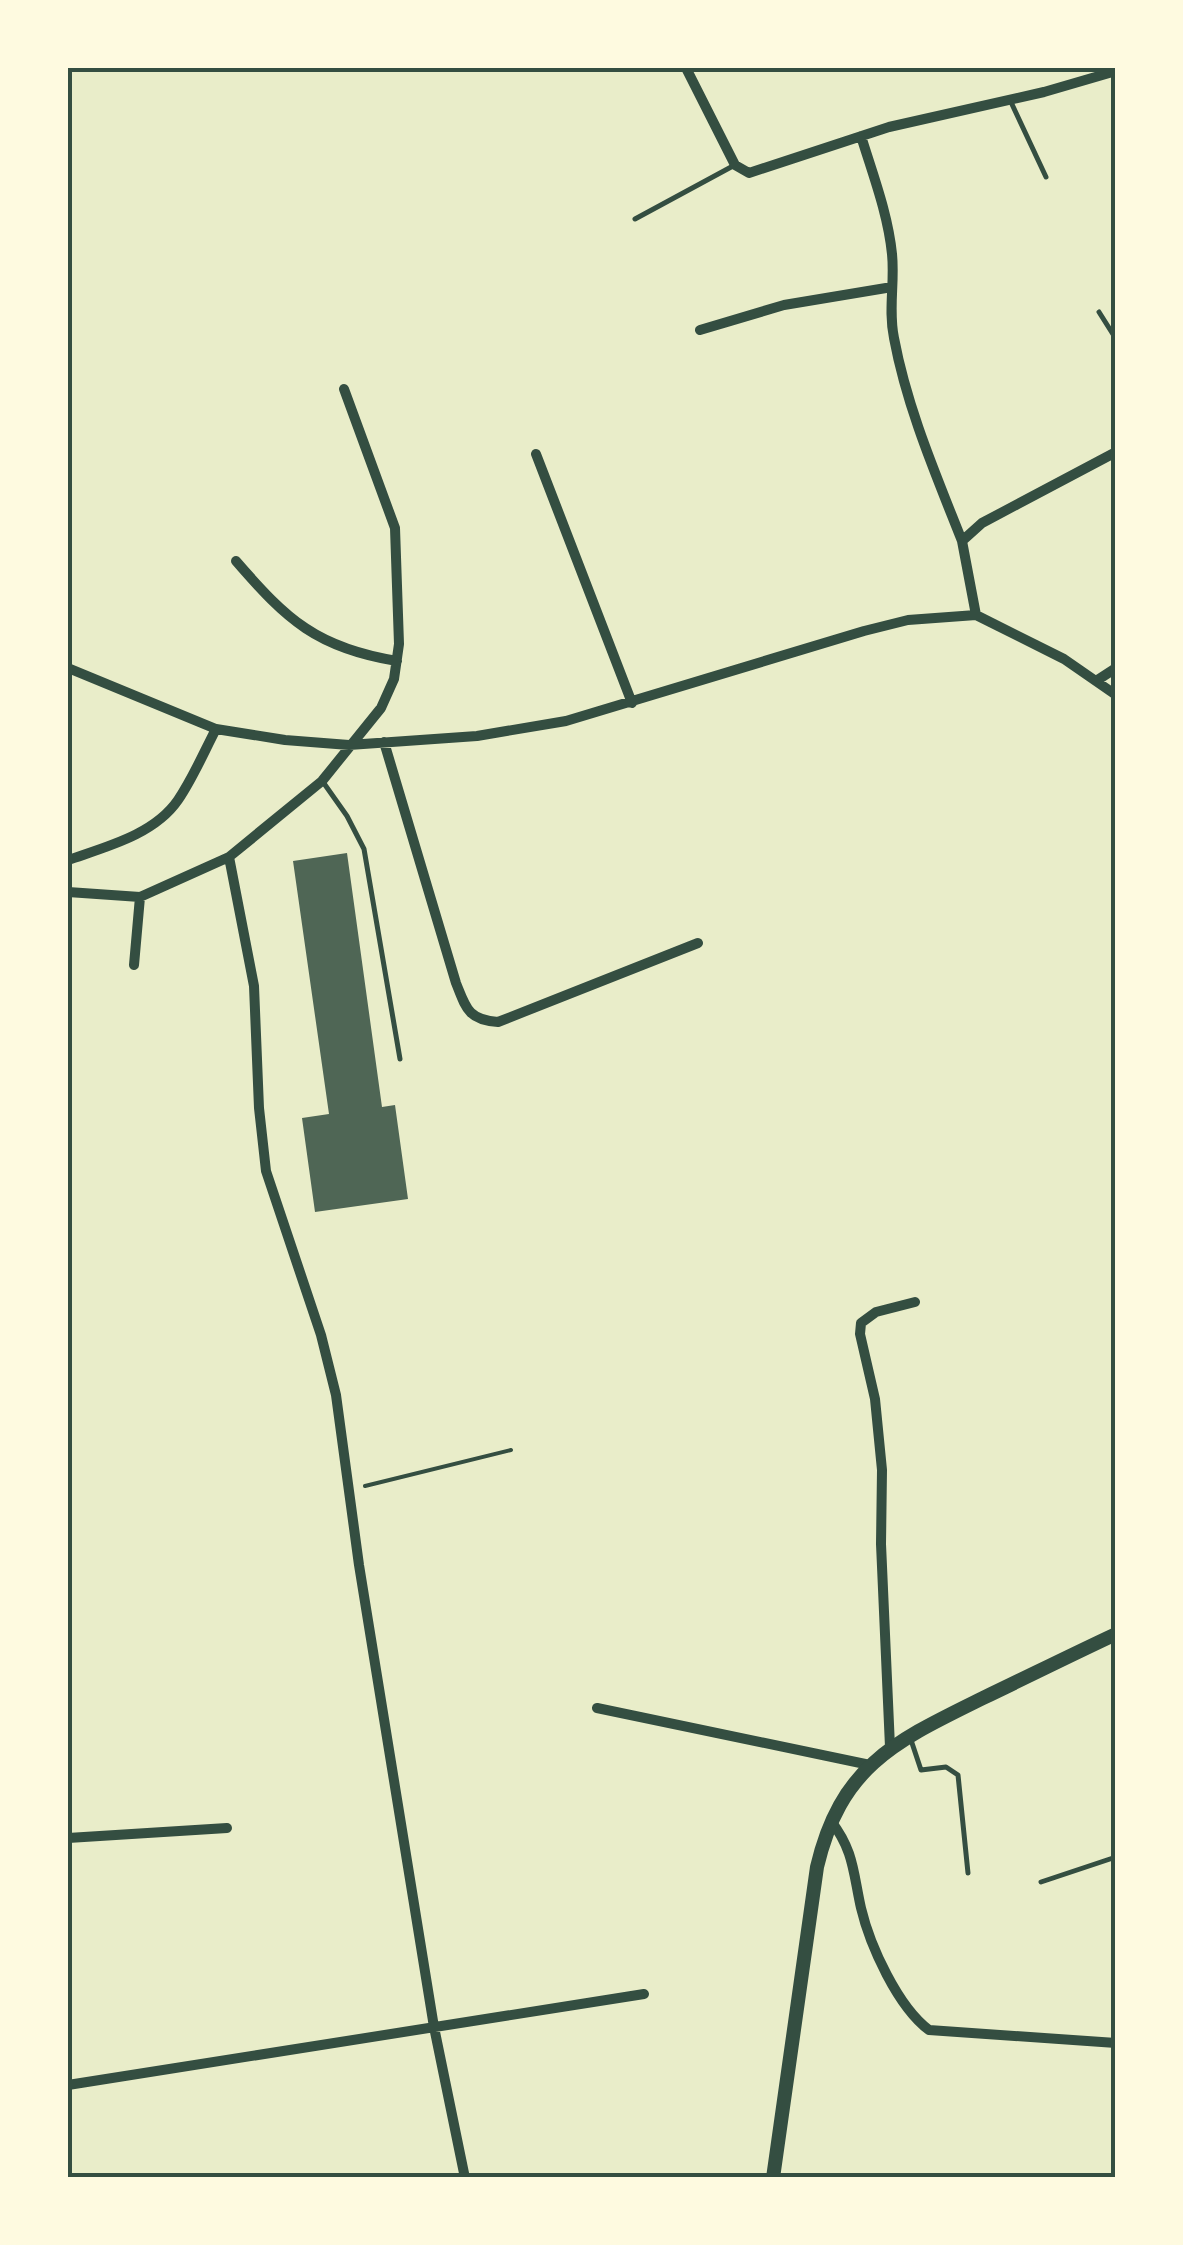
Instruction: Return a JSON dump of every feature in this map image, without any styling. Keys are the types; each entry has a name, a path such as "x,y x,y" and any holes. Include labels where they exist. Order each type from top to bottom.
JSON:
{"main road":[{"path":"771,2177 817,1867 831,1820 870,1765 890,1747 1116,1634"}],"street":[{"path":"686,68 735,165 756,172 889,127 1116,71"},
{"path":"862,136 889,229 893,260 892,332 897,354 923,440 962,540 976,614"},
{"path":"700,330 784,304 892,288"},
{"path":"68,892 140,896 230,857 322,781 380,708 394,679 399,644 395,528 344,389"},
{"path":"962,540 982,523 1116,452"},
{"path":"536,454 632,704"},
{"path":"236,561 278,609 312,633 361,655 397,661"},
{"path":"68,668 216,730 348,745 516,730 632,704 864,631 908,620 976,614 1064,659 1116,695"},
{"path":"1096,681 1116,668"},
{"path":"68,860 123,840 159,820 178,802 216,730"},
{"path":"384,742 456,982 467,1010 480,1020 498,1022 698,944"},
{"path":"230,857 254,986 266,1171 322,1335 336,1394 434,2028 465,2178"},
{"path":"134,966 140,896"},
{"path":"890,1747 881,1544 882,1470 875,1399 860,1334 861,1323 876,1312 915,1302"},
{"path":"597,1708 870,1765"},
{"path":"831,1820 848,1842 862,1912 880,1962 916,2021 930,2030 1116,2043"},
{"path":"68,1838 227,1828"},
{"path":"68,2085 644,1994"}],"lane":[{"path":"1010,100 1046,177"},
{"path":"635,219 735,165"},
{"path":"1099,312 1116,339"},
{"path":"322,781 364,849 400,1060"},
{"path":"910,1734 921,1770 946,1767 958,1775 968,1873"},
{"path":"1041,1882 1116,1857"}],"path":[{"path":"348,1490 511,1450"}],"building":[{"path":"347,853 382,1107 395,1105 408,1199 315,1212 302,1118 329,1114 293,861"}]}
